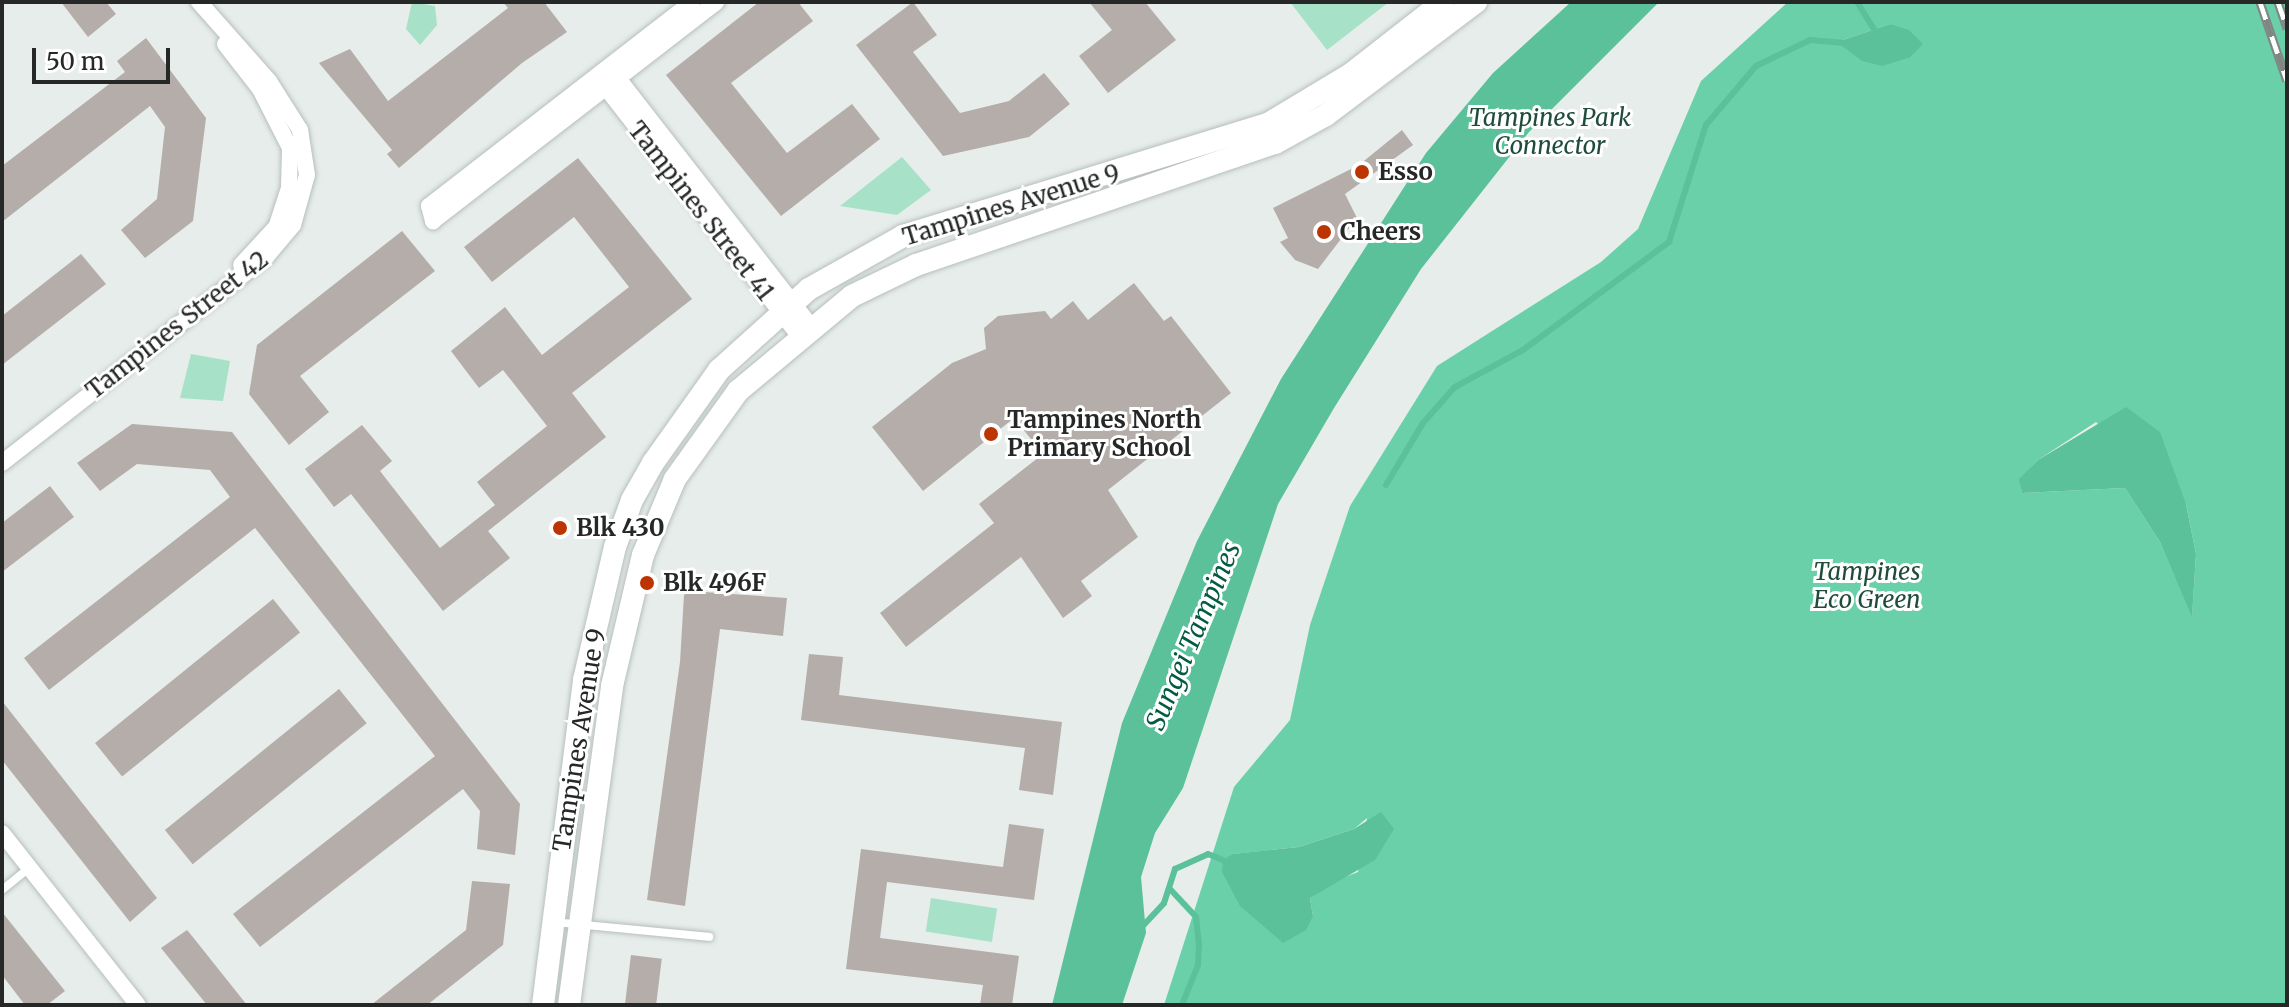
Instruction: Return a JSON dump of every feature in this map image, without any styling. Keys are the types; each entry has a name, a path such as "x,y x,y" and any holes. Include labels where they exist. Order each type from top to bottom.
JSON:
{"main road":[{"name":"Tampines Avenue 9","path":"543,1005 587,666 632,500 719,370 785,307 835,271 903,236 1268,124 1351,74 1443,2"},
{"name":"Tampines Avenue 9","path":"569,1005 612,686 643,555 675,479 738,391 805,331 852,296 916,265 1275,143 1326,115 1476,2"}],"street":[{"name":"Tampines Street 42","path":"2,452 234,271 277,226 289,188 290,148 260,89 199,2"},
{"path":"692,2 607,77 433,221 429,206 607,77 716,2"},
{"name":"Tampines Street 42","path":"2,463 266,257 293,225 307,175 300,130 269,81 213,20"},
{"name":"Tampines Street 41","path":"607,77 805,331"},
{"path":"2,833 138,1005"}],"lane":[{"path":"2,890 29,868"},
{"path":"554,922 709,937"}],"shaded area":[{"path":"412,2 435,6 437,25 420,45 406,29"},
{"path":"1290,2 1389,2 1327,50"},
{"path":"902,157 931,190 897,215 840,206"},
{"path":"191,354 230,361 223,401 180,398"},
{"path":"931,898 997,908 992,942 926,932"}],"green space":[{"name":"Tampines Eco Green","path":"1788,2 2287,2 2287,1005 1164,1005 1234,787 1290,720 1310,625 1350,506 1437,366 1601,262 1638,229 1701,81","holes":["1890,24 1922,44 1911,57 1837,42","2096,422 2186,504 2196,554 2192,615 2160,542 2125,488 2022,493 2020,479 2038,460","1367,818 1358,872 1330,883 1310,898 1313,916 1234,854 1299,847 1354,829"]}],"water":[{"name":"Sungei Tampines","path":"1571,2 1659,2 1529,132 1421,269 1334,408 1278,504 1183,788 1155,833 1141,877 1146,933 1122,1005 1052,1005 1122,723 1197,541 1281,379 1426,153 1493,73"},
{"path":"1890,24 1909,30 1923,44 1911,57 1882,66 1862,61 1837,42"},
{"path":"2126,407 2160,432 2186,504 2196,554 2192,617 2160,542 2125,488 2022,493 2019,479 2038,460"},
{"path":"1381,812 1394,829 1375,860 1310,898 1313,916 1306,930 1283,943 1240,906 1222,872 1223,860 1233,854 1299,847 1354,829"}],"building":[{"path":"61,2 106,2 116,14 88,37"},
{"path":"503,2 544,2 567,32 522,63 399,168 387,154 392,150 319,63 350,49 388,101 508,8"},
{"path":"759,2 798,2 813,21 731,83 787,153 852,104 880,139 781,216 666,75"},
{"path":"913,2 937,35 913,52 960,113 1009,101 1044,73 1070,104 1029,137 943,156 856,45"},
{"path":"1089,2 1145,2 1176,40 1108,93 1079,56 1112,30"},
{"path":"146,38 206,118 193,221 145,258 121,230 157,199 165,127 150,106 2,222 2,166 125,72 117,61"},
{"path":"1402,130 1413,145 1345,194 1357,218 1318,269 1295,260 1280,242 1288,238 1273,208 1359,165"},
{"path":"578,158 692,299 572,393 606,437 488,531 510,558 443,611 351,494 334,507 305,469 362,425 392,461 380,471 440,548 495,505 477,482 547,426 503,370 479,388 451,351 505,307 542,355 629,287 574,217 492,282 464,247"},
{"path":"402,231 435,271 300,376 329,412 289,445 249,394 257,345"},
{"path":"81,254 106,284 2,365 2,316"},
{"path":"1134,283 1164,321 1171,316 1231,393 1108,490 1138,537 1081,581 1092,596 1063,618 1021,557 906,647 880,613 994,523 979,504 1043,454 1014,418 923,491 872,427 952,363 986,349 984,328 998,316 1045,311 1051,319 1073,301 1088,320"},
{"path":"132,424 232,432 520,804 515,855 477,849 480,811 463,789 260,947 233,914 435,756 255,528 49,690 24,658 230,497 210,470 137,464 100,491 77,463"},
{"path":"50,486 74,517 2,572 2,523"},
{"path":"690,591 787,598 783,636 720,629 685,906 647,900 680,662 684,595"},
{"path":"273,599 300,632 122,777 95,743"},
{"path":"809,654 843,657 839,695 1062,722 1053,795 1019,790 1025,748 801,720"},
{"path":"339,689 367,723 193,864 165,830"},
{"path":"2,701 157,898 130,922 2,760"},
{"path":"1009,824 1044,829 1034,900 887,882 880,938 1019,956 1012,1005 980,1005 983,985 846,969 861,849 1003,867"},
{"path":"472,881 510,884 503,945 427,1005 371,1005 466,930"},
{"path":"2,912 65,991 47,1005 25,1005 2,975"},
{"path":"187,930 247,1005 207,1005 161,948"},
{"path":"631,955 662,959 656,1005 625,1005"}],"waterway":[{"path":"1857,2 1878,35"},
{"path":"1386,485 1423,423 1455,387 1523,350 1669,242 1706,125 1756,66 1810,40 1842,43"},
{"path":"1140,929 1164,903 1175,869 1208,854 1223,860"},
{"path":"1170,889 1196,917 1199,944 1198,965 1182,1005"}],"railway":[{"path":"2260,2 2287,81"},
{"path":"2278,2 2287,28"}],"place":[{"name":"Esso","path":"1362,172"},
{"name":"Cheers","path":"1324,232"},
{"name":"Tampines North Primary School","path":"991,434"},
{"name":"Blk 430","path":"560,528"},
{"name":"Blk 496F","path":"647,583"}],"park label":[{"name":"Tampines Park Connector","path":"1550,132"}]}
